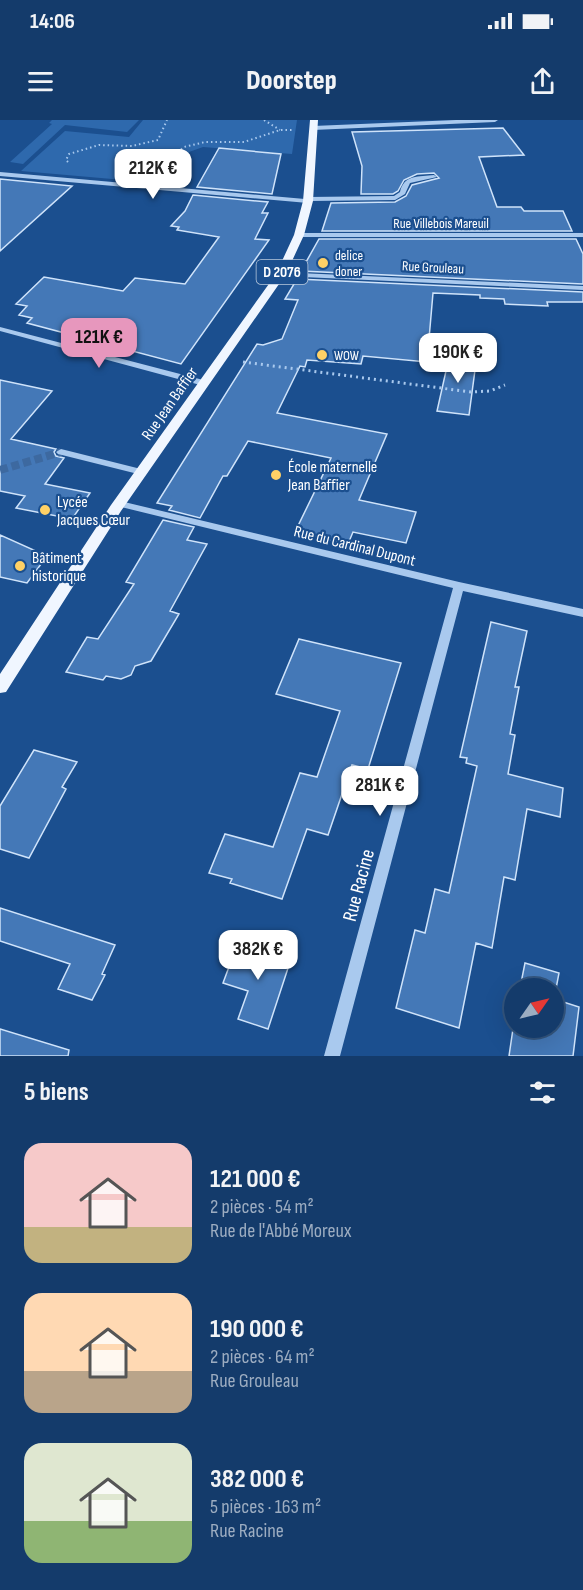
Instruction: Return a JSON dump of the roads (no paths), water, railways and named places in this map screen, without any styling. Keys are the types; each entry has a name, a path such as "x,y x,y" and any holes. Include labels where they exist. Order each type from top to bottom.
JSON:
{"main road":[{"name":"Rue Jean Baffier","path":"0,687 120,504 281,274 299,235 308,200 314,124"}],"street":[{"path":"314,124 495,120"},
{"path":"0,174 308,200 395,198 403,193 408,181 434,177"},
{"name":"Rue Villebois Mareuil","path":"299,235 583,235"},
{"name":"Rue Grouleau","path":"281,274 583,288"},
{"path":"0,329 204,383"},
{"path":"61,452 142,472"},
{"name":"Rue du Cardinal Dupont","path":"120,504 459,586 583,613"},
{"name":"Rue Racine","path":"332,1056 459,586"}],"tunnel":[{"path":"0,470 61,452"}],"place":[{"name":"delice doner","path":"323,263"},
{"name":"WOW","path":"322,355"},
{"name":"École maternelle Jean Baffier","path":"276,475"},
{"name":"Lycée Jacques Cœur","path":"45,510"},
{"name":"Bâtiment historique","path":"20,566"}]}
